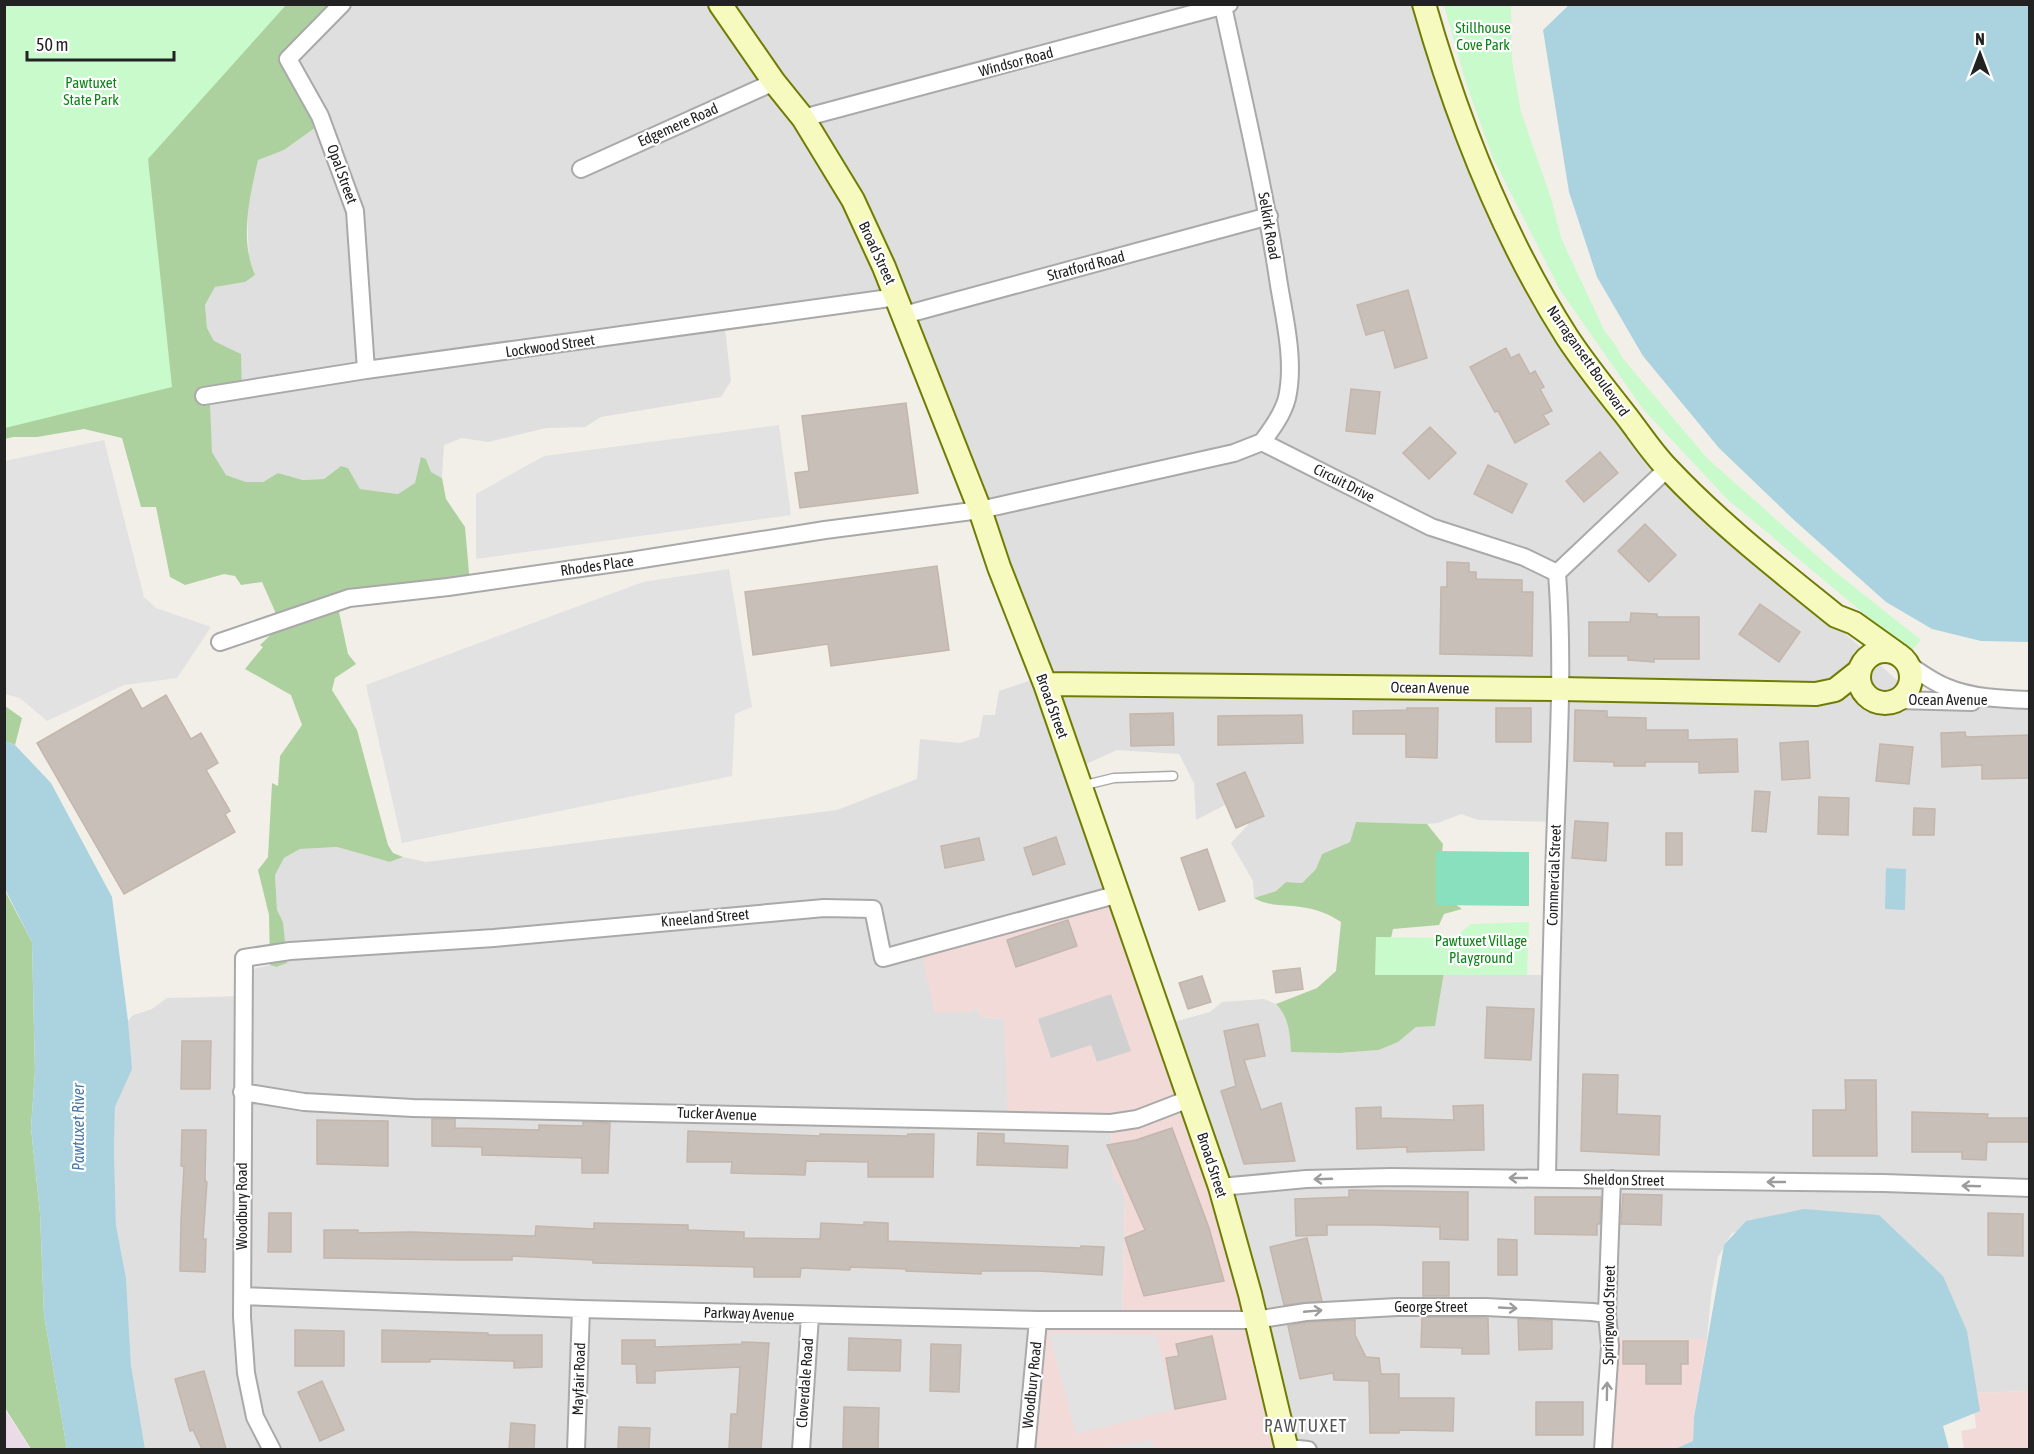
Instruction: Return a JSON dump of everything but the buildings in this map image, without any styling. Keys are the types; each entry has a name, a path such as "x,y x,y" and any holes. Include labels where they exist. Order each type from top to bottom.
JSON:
{"street":[{"name":"Opal Street","path":"342,4 288,59 320,117 355,211 366,370"},
{"name":"Broad Street","path":"720,4 774,82 803,118 853,200 900,306 1045,684 1220,1187 1255,1320 1294,1449"},
{"name":"Narragansett Boulevard","path":"1425,4 1438,54 1464,129 1529,273 1568,338 1667,469 1738,537 1836,616 1852,638 1861,667"},
{"name":"Windsor Road","path":"803,118 1226,5"},
{"name":"Selkirk Road","path":"1226,5 1269,216 1287,333 1290,370 1287,400 1276,423 1262,442"},
{"name":"Edgemere Road","path":"581,169 774,82"},
{"name":"Stratford Road","path":"900,306 1269,216"},
{"name":"Lockwood Street","path":"204,396 366,370 900,306"},
{"path":"980,510 1234,453 1262,442"},
{"name":"Circuit Drive","path":"1262,442 1431,527 1524,557 1557,573"},
{"path":"1557,573 1667,469"},
{"name":"Rhodes Place","path":"220,642 349,598 448,587 825,530 980,510"},
{"name":"Commercial Street","path":"1547,1178 1551,955 1560,689 1560,610 1557,573"},
{"name":"Narragansett Boulevard","path":"1836,616 1854,623 1903,659"},
{"name":"Ocean Avenue","path":"1045,684 1816,694 1835,690 1874,653 1881,651 1903,659 1943,686 1958,692 2000,699 2030,700"},
{"name":"Ocean Avenue","path":"1897,700 1909,689 1912,673 1903,659"},
{"path":"1861,667 1859,678 1863,691 1873,700"},
{"name":"Ocean Avenue","path":"1816,694 1835,699 1873,700 1889,703 1897,700 1985,702 2000,699"},
{"name":"Kneeland Street","path":"244,958 290,951 494,938 824,908 873,909 882,958 1119,894"},
{"name":"Woodbury Road","path":"244,958 242,1296 246,1373 255,1417 272,1449"},
{"name":"Tucker Avenue","path":"242,1092 304,1102 413,1108 1111,1123 1137,1119 1189,1099"},
{"name":"Sheldon Street","path":"1220,1187 1306,1179 1384,1177 1612,1179 2030,1188"},
{"name":"Springwood Street","path":"1603,1449 1610,1346 1607,1314 1612,1179"},
{"name":"Parkway Avenue","path":"242,1296 810,1316 1038,1320 1255,1320"},
{"name":"George Street","path":"1255,1320 1306,1312 1397,1307 1485,1307 1607,1314"},
{"name":"Mayfair Road","path":"576,1449 581,1309"},
{"name":"Cloverdale Road","path":"801,1449 810,1316"},
{"name":"Woodbury Road","path":"1026,1449 1038,1320"}],"lane":[{"path":"1080,786 1114,778 1173,776"}],"shaded area":[{"path":"342,5 1424,5 1438,54 1568,338 1738,537 1919,700 2029,702 2029,1391 1973,1393 1975,1418 1971,1392 1768,1222 1732,1233 1718,1257 1707,1339 1611,1339 1602,1449 1304,1450 1294,1447 1170,1023 1210,1012 1222,1002 1264,999 1276,1004 1282,1010 1289,1026 1340,1053 1379,1050 1398,1042 1416,1027 1444,972 1461,975 1551,975 1553,822 1478,820 1461,814 1438,823 1427,824 1356,822 1350,842 1322,854 1316,869 1302,883 1286,882 1276,891 1254,898 1253,881 1231,843 1248,825 1244,811 1227,804 1196,820 1194,783 1179,754 1117,750 1082,766 1118,894 926,955 977,1008 981,1017 1004,1019 1111,1122 1113,1176 1122,1188 1125,1199 1122,1318 1028,1449 145,1449 131,1365 126,1278 116,1225 115,1107 131,1069 128,1021 133,1015 152,1009 167,998 245,996 248,970 270,965 276,967 283,922 277,911 275,874 284,858 300,849 337,847 390,862 403,857 426,862 837,810 917,779 920,739 960,743 979,737 983,715 995,715 999,691 1037,678 897,297 725,329 731,381 721,397 601,417 585,427 546,428 488,442 462,438 444,445 442,478 431,472 426,459 415,483 398,494 360,489 348,468 341,466 324,479 303,480 278,473 263,482 246,482 226,475 212,452 209,407 214,341 207,328 205,305 215,287 245,282 249,261 247,210 258,159 284,150 287,60"},
{"path":"779,425 791,515 476,559 476,494 544,456"},
{"path":"104,440 144,597 156,608 211,627 177,678 124,685 47,721 20,698 5,694 5,461"},
{"path":"729,569 752,707 735,714 732,776 402,843 366,685 643,582"},
{"path":"1118,894 1122,898 1287,1442 1304,1449 1028,1449 1038,1320 1122,1317 1125,1199 1122,1188 1113,1176 1111,1122 1008,1118 1004,1019 981,1017 977,1008 971,1012 935,1013 923,961 926,955"},
{"path":"1111,994 1131,1051 1097,1062 1091,1045 1051,1058 1038,1019"},
{"path":"1049,1333 1156,1335 1175,1409 1076,1434"},
{"path":"1611,1339 1707,1339 1694,1416 1693,1441 1675,1449 1602,1450"},
{"path":"2029,1391 2029,1449 1964,1449 1961,1431 1976,1428 1973,1393"},
{"path":"4,1408 30,1449 5,1449"},
{"path":"1152,1440 1154,1449 1095,1449"}],"green space":[{"name":"Pawtuxet State Park","path":"4,5 286,5 148,159 172,387 5,428"},
{"path":"5,5 342,5 287,60 316,127 284,150 258,160 249,203 247,232 250,261 255,275 245,282 215,287 205,305 207,328 214,341 241,354 242,395 210,403 212,452 226,475 246,482 263,482 278,473 303,480 324,479 341,466 348,468 360,489 398,494 415,483 421,457 426,459 431,472 442,478 446,499 465,527 470,584 345,607 339,612 348,654 356,664 335,678 332,690 357,730 388,845 393,853 403,857 390,862 337,847 300,849 284,858 275,875 277,910 283,922 287,963 276,967 270,965 269,915 258,870 268,857 272,783 278,786 280,756 302,725 291,695 245,669 263,647 260,645 281,625 262,582 241,585 235,576 224,574 185,585 170,577 156,507 141,507 122,438 84,429 37,437 5,439"},
{"name":"Stillhouse Cove Park","path":"1444,5 1511,5 1512,60 1521,112 1551,198 1561,238 1605,332 1624,360 1707,458 1834,571 1921,640 1910,652 1727,499 1643,409 1560,290 1493,158 1466,83"},
{"path":"5,706 22,718 15,745 5,741"},
{"path":"1356,822 1427,824 1443,844 1441,880 1443,888 1453,902 1462,909 1444,914 1439,925 1393,929 1389,947 1444,972 1435,1026 1416,1027 1398,1042 1379,1050 1340,1053 1291,1052 1286,1020 1276,1004 1317,988 1336,971 1341,922 1312,909 1271,904 1254,898 1276,891 1286,882 1302,883 1316,869 1322,854 1350,842"},
{"path":"1436,851 1529,852 1529,906 1436,905"},
{"path":"4,889 32,942 35,1071 31,1128 40,1213 44,1315 67,1449 31,1449 5,1408"},
{"name":"Pawtuxet Village Playground","path":"1529,922 1527,975 1375,975 1376,937 1454,938 1471,924"}],"water":[{"path":"1570,4 2029,5 2029,642 1981,641 1932,629 1886,602 1794,520 1719,448 1643,356 1597,277 1569,192 1543,30"},
{"name":"Pawtuxet River","path":"5,741 15,745 51,783 112,897 132,1069 115,1107 116,1225 126,1278 131,1365 145,1449 67,1449 44,1315 40,1213 31,1128 35,1071 32,942 5,889"},
{"path":"1886,868 1906,869 1905,910 1885,909"},
{"path":"1804,1209 1879,1215 1943,1276 1967,1331 1980,1411 1943,1426 1949,1449 1675,1449 1693,1441 1694,1417 1724,1245 1746,1221"}],"district":[{"name":"PAWTUXET","path":"1306,1426"}]}
